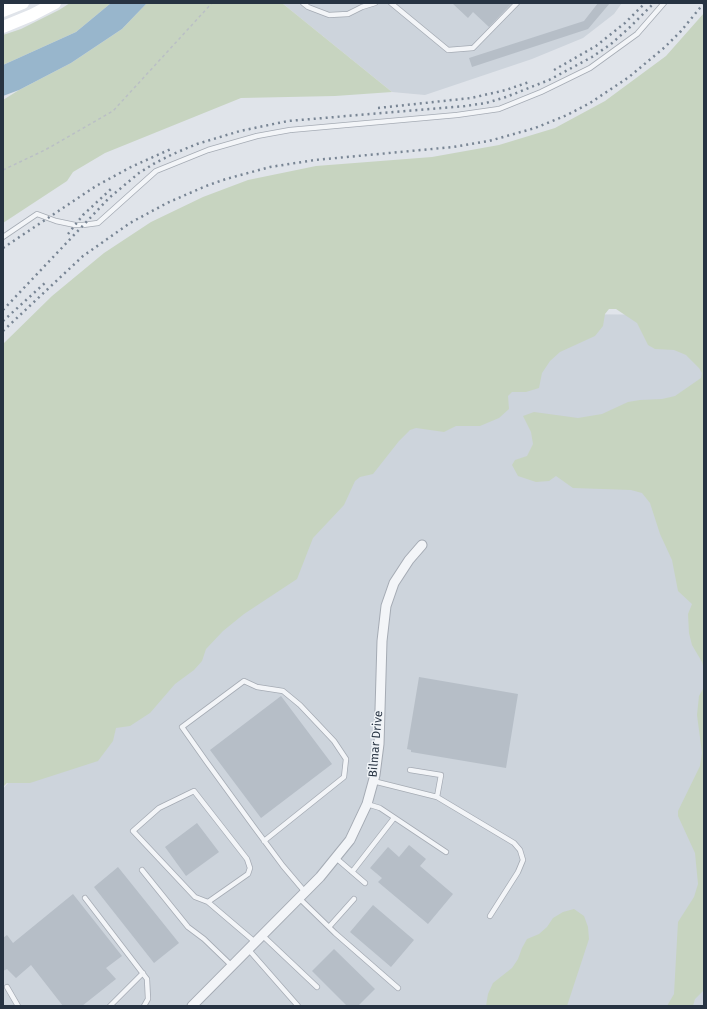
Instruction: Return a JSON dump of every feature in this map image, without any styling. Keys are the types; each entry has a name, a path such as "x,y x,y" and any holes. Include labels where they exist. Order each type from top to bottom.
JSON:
{"street":[{"path":"3,11 23,3"},
{"path":"3,27 56,3"},
{"name":"Bilmar Drive","path":"192,1006 320,877 350,840 366,804 373,780 379,744 382,641 386,606 394,583 409,560 422,545"}],"lane":[{"path":"303,3 308,7 329,15 348,14 362,6 375,3"},
{"path":"390,3 448,50 473,48 517,3"},
{"path":"3,237 38,214 56,221 75,225 98,223 156,171 208,150 257,136 290,130 457,115 500,109 541,92 590,68 637,34 664,3"},
{"path":"264,840 344,777 346,759 334,741 300,705 283,691 257,687 244,681 182,726 302,895 329,928 398,988"},
{"path":"410,770 441,775 437,797"},
{"path":"373,780 437,797 514,843 520,850 524,860 490,916"},
{"path":"208,902 248,874 250,868 247,859 194,791 159,808 133,831 195,897 208,902 255,942"},
{"path":"366,804 380,808 446,852"},
{"path":"352,872 394,818"},
{"path":"336,858 365,883"},
{"path":"142,870 188,927 204,939 232,966"},
{"path":"85,898 147,978 148,999 144,1006"},
{"path":"329,928 354,899"},
{"path":"262,935 317,987"},
{"path":"248,949 298,1006"},
{"path":"110,1006 143,973"},
{"path":"7,987 18,1006"}],"path":[{"path":"3,170 45,150 113,111 212,3"}],"shaded area":[{"path":"282,3 622,3 614,14 583,38 532,59 425,95 392,92"},
{"path":"384,313 704,315 704,1006 3,1006 3,789"}],"green space":[{"path":"70,3 111,3 76,32 3,65 3,35 21,29"},
{"path":"147,3 282,3 392,92 335,96 241,98 105,153 73,172 67,181 3,223 3,100 71,63 122,29"},
{"path":"704,13 704,670 702,662 692,645 689,633 688,614 692,604 678,591 672,560 660,534 650,503 642,493 631,490 573,488 556,476 549,481 536,482 518,476 512,465 515,460 527,456 533,444 531,432 523,416 534,412 578,418 602,414 628,402 662,399 675,396 701,378 702,373 699,368 686,355 674,350 655,349 648,345 637,323 616,309 609,309 605,314 603,326 595,336 560,352 550,361 542,373 539,388 526,392 512,392 508,396 509,409 499,418 480,426 456,426 444,432 416,428 410,430 399,441 373,474 360,477 355,481 344,505 313,538 297,579 244,614 223,631 206,649 202,661 194,670 175,684 150,713 130,726 116,728 113,741 98,761 30,783 7,783 3,787 3,344 52,296 104,253 151,222 203,197 248,180 316,166 432,157 499,145 555,128 605,101 666,56"},
{"path":"704,687 704,990 695,999 693,1006 667,1006 674,994 678,922 694,897 698,884 695,853 678,816 678,811 700,766 702,753 697,715 699,696"},
{"path":"574,909 584,916 588,927 589,939 567,1006 486,1006 488,994 493,983 512,968 527,939 539,934 547,927 553,918 563,912"}],"water":[{"path":"111,3 147,3 122,29 71,63 19,90 3,96 3,65 76,32"}],"building":[{"path":"452,3 512,3 489,27 473,12 468,18"},
{"path":"598,3 610,3 588,29 472,67 469,58 584,21"},
{"path":"419,677 518,694 506,768 411,752 411,750 407,749"},
{"path":"281,696 332,764 261,818 210,750"},
{"path":"197,823 219,852 186,876 165,847"},
{"path":"409,845 426,859 420,866 453,894 428,924 378,882 382,878 370,868 388,847 399,857"},
{"path":"118,867 179,943 154,963 94,887"},
{"path":"73,894 122,956 106,968 116,979 82,1006 63,1006 31,965 16,978 7,969 3,971 3,938 7,935 13,943"},
{"path":"373,905 414,940 391,967 350,932"},
{"path":"334,949 375,989 358,1006 347,1006 312,971"}],"railway":[{"path":"554,70 596,46 625,23 645,3"},
{"path":"3,310 109,198 139,173 173,154 197,144 240,131 288,121 465,106 486,103 506,97 549,80 592,57 611,44 654,3"},
{"path":"3,331 83,256 130,223 167,203 226,179 270,167 315,160 453,147 489,141 535,128 567,115 590,103 629,77 665,47 681,31 704,3"},
{"path":"378,108 471,98 506,90 529,82"},
{"path":"3,248 96,186 131,167 173,148"},
{"path":"68,234 83,215 111,189"},
{"path":"3,321 46,282"}]}
